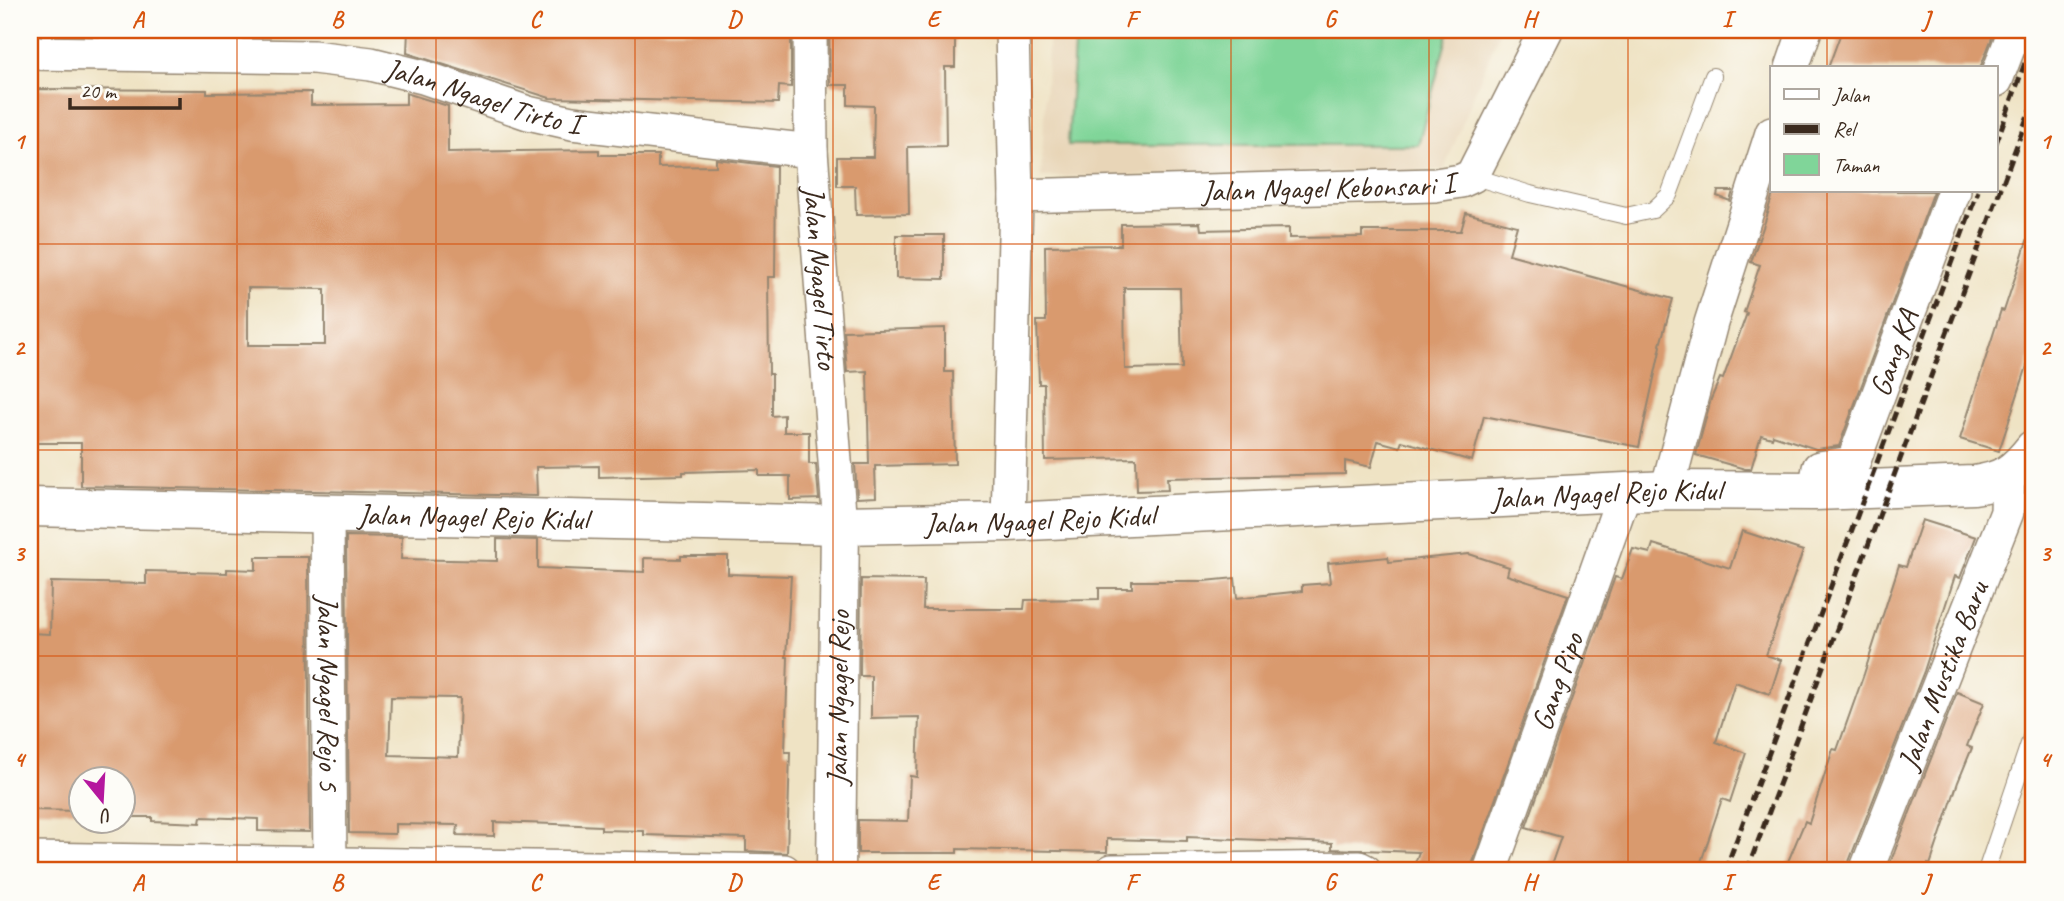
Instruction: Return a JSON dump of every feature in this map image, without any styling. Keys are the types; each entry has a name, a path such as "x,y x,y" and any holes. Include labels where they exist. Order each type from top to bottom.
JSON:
{"main road":[{"path":"2008,476 2034,449"},
{"name":"Jalan Ngagel Rejo Kidul","path":"30,507 839,525 1008,522 1625,491 1815,491 1974,485 1990,483 2008,476"},
{"name":"Jalan Ngagel Rejo","path":"836,871 839,525"}],"street":[{"name":"Jalan Ngagel Tirto","path":"810,30 811,151 839,525"},
{"path":"1008,522 1016,196 1012,30"},
{"name":"Jalan Ngagel Kebonsari I","path":"1016,196 1435,186 1461,181 1472,176 1546,30"},
{"path":"1793,66 1805,30"},
{"path":"1997,77 2015,30"},
{"name":"Jalan Ngagel Tirto I","path":"30,53 313,57 371,64 424,77 528,113 572,123 811,151"},
{"path":"1667,490 1711,323 1770,139"},
{"name":"Gang KA","path":"1815,491 1819,468 1853,463 1954,192"},
{"name":"Jalan Mustika Baru","path":"1866,871 2007,512 2008,476"},
{"name":"Gang Pipo","path":"1490,871 1625,491"},
{"name":"Jalan Ngagel Rejo 5","path":"327,515 330,868"},
{"path":"30,859 330,868 784,871"},
{"path":"1112,871 1362,870"}],"lane":[{"path":"1472,176 1530,194 1626,216 1653,210 1669,195 1713,76"},
{"path":"1986,871 2034,729"}],"shaded area":[{"path":"1049,30 1500,30 1444,170 1041,177"}],"green space":[{"path":"1075,30 1449,30 1418,145 1068,145"}],"building":[{"path":"408,30 791,30 791,87 779,86 778,103 550,98 407,53"},
{"path":"829,30 955,30 955,67 945,67 946,146 908,147 909,214 856,215 855,186 837,186 837,157 873,157 874,106 848,105 848,85 830,85"},
{"path":"1842,30 1995,30 1981,66 1829,66"},
{"path":"30,89 207,90 207,93 311,92 311,105 406,104 406,93 448,106 448,152 599,150 599,155 658,155 658,167 716,166 716,159 776,166 775,277 768,277 772,416 784,415 784,432 809,432 809,464 816,464 819,499 790,500 790,476 759,476 759,470 599,477 599,466 536,467 537,496 81,486 81,443 30,443","holes":["248,288 325,289 325,345 248,345"]},
{"path":"1718,191 1733,191 1730,201 1717,196"},
{"path":"1774,192 1934,192 1839,446 1816,449 1773,435 1772,438 1761,435 1751,469 1745,469 1696,455 1711,399 1720,378 1723,379 1747,313 1744,312 1760,265 1751,262"},
{"path":"1466,213 1517,226 1509,254 1673,299 1660,345 1639,447 1484,416 1472,461 1402,441 1400,447 1378,441 1371,467 1345,461 1345,474 1167,478 1168,490 1137,491 1136,458 1045,460 1044,384 1039,384 1037,321 1046,321 1045,246 1121,245 1121,224 1200,223 1201,230 1289,228 1289,238 1362,237 1362,231 1461,231","holes":["1124,288 1180,288 1182,368 1125,369"]},
{"path":"896,235 944,235 944,279 896,278"},
{"path":"2029,235 2034,236 2034,345 1999,451 1960,439 2001,310 2004,311"},
{"path":"945,328 945,372 953,372 955,464 875,466 876,497 857,498 855,464 869,464 867,371 847,372 844,331"},
{"path":"1922,520 1976,537 1960,578 1955,576 1924,671 1847,871 1784,871 1805,821 1809,823 1833,749 1837,750 1864,674 1899,565 1906,567"},
{"path":"1742,531 1803,551 1766,655 1781,660 1770,694 1735,682 1716,742 1746,753 1730,802 1722,799 1698,871 1549,871 1561,837 1526,827 1615,577 1622,579 1633,549 1650,553 1653,544 1730,568"},
{"path":"346,536 402,537 401,559 497,561 497,539 538,540 538,568 644,572 644,558 728,556 728,574 791,576 786,657 785,752 790,752 787,853 746,851 746,838 644,835 644,831 601,830 601,826 494,822 494,836 457,835 458,825 395,824 395,834 349,833","holes":["391,697 460,698 458,757 389,755"]},
{"path":"1469,554 1509,567 1507,575 1568,595 1471,871 1412,871 1419,852 1332,849 1332,843 1187,837 1187,841 1107,839 1107,852 957,849 957,853 858,853 858,820 908,821 910,776 917,777 919,717 871,718 871,676 860,676 861,579 924,580 923,609 1024,609 1025,600 1099,599 1099,588 1132,588 1132,581 1205,581 1235,578 1237,598 1302,591 1302,585 1330,583 1328,563 1388,557 1389,562"},
{"path":"256,557 308,557 310,832 258,831 258,819 201,817 200,823 152,821 152,817 136,817 136,764 66,764 66,811 30,810 30,633 50,634 51,582 146,584 146,571 227,573 227,569 256,570"},
{"path":"1957,692 1984,703 1967,746 1972,748 1930,865 1928,864 1925,871 1887,871"}],"railway":[{"path":"1997,140 2034,38"},
{"path":"1747,871 2034,99"},
{"path":"1725,871 1978,192"}]}
